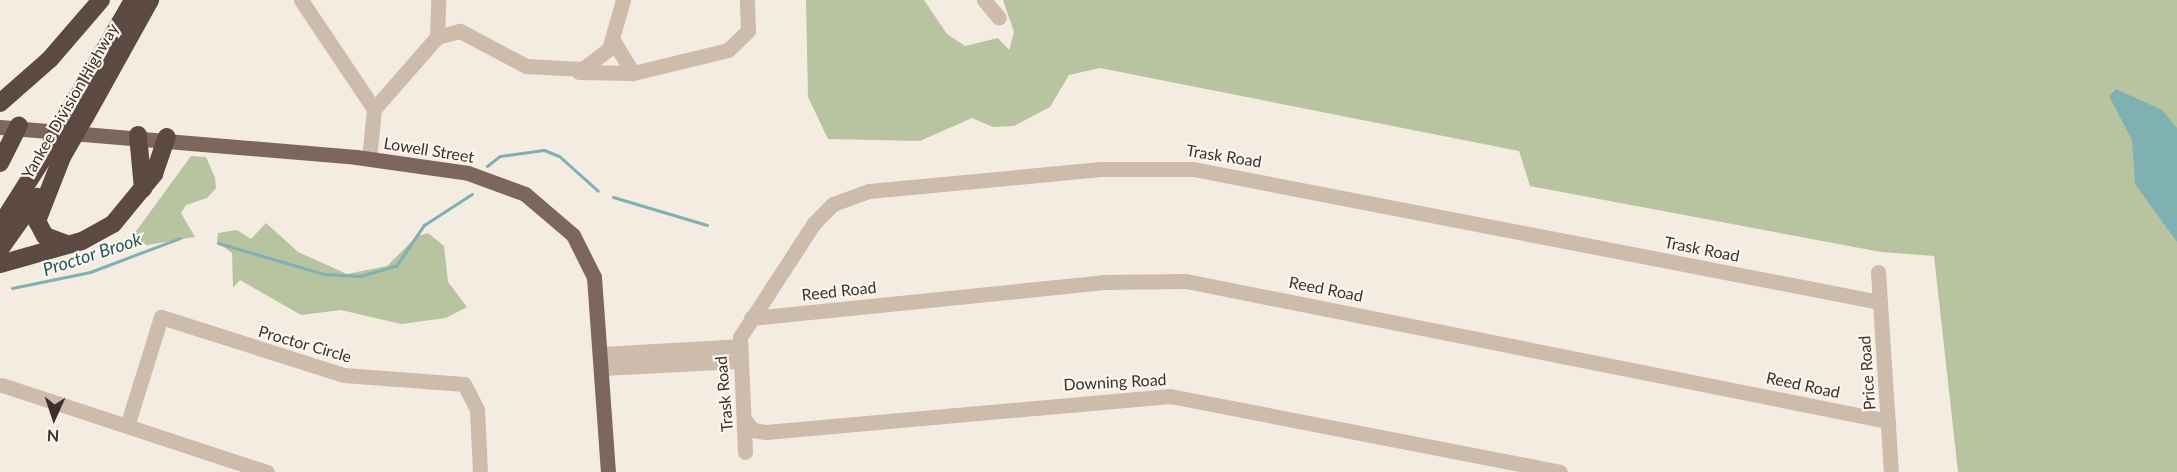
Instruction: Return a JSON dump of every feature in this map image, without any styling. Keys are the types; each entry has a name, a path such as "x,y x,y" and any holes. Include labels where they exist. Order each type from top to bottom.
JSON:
{"highway":[{"path":"0,103 50,59 101,0"},
{"name":"Yankee Division Highway","path":"76,116 133,0"},
{"name":"Yankee Division Highway","path":"0,249 76,116 150,0"},
{"path":"0,163 19,125"},
{"path":"138,135 143,189"},
{"path":"0,264 72,244 113,224 143,189 167,137"},
{"path":"53,156 37,220 45,236 72,244"},
{"name":"Yankee Division Highway","path":"0,226 53,156"}],"main road":[{"name":"Lowell Street","path":"0,119 19,125"},
{"name":"Lowell Street","path":"0,127 19,125 167,137 369,159 493,180 554,214 579,244 594,277 602,361 608,472"}],"street":[{"path":"301,0 374,109"},
{"path":"568,71 597,62 613,40 623,0"},
{"path":"440,5 460,31 526,66 568,71 633,73 738,44 752,21 747,0"},
{"path":"984,0 999,18"},
{"path":"369,159 374,109 436,37 440,5"},
{"path":"436,37 460,31"},
{"path":"613,40 633,73"},
{"name":"Trask Road","path":"745,452 739,354 751,318 813,223 855,194 1137,167 1239,175 1880,302"},
{"name":"Price Road","path":"1878,272 1891,472"},
{"name":"Reed Road","path":"751,318 1104,282 1186,281 1888,421"},
{"name":"Proctor Circle","path":"127,426 161,318 344,375 464,384 477,408 480,472"},
{"path":"602,361 739,354"},
{"path":"2,385 267,472"},
{"name":"Downing Road","path":"744,419 753,430 766,432 1170,396 1560,472"}],"green space":[{"path":"806,0 924,0 947,34 965,46 998,38 1009,50 1014,32 1003,0 2177,0 2177,472 1958,472 1934,256 1881,252 1530,186 1519,151 1100,68 1069,75 1050,107 1014,126 993,127 972,118 920,141 828,139 808,97"},
{"path":"191,156 206,157 215,178 216,188 207,198 186,205 181,213 195,237 123,249"},
{"path":"266,223 298,252 347,274 387,266 417,236 428,233 444,246 448,282 467,307 446,318 401,324 341,310 301,315 240,280 233,288 232,253 217,242 218,233 237,230 251,239"}],"water":[{"path":"2116,89 2162,110 2177,128 2177,242 2135,184 2132,140 2109,96"}],"waterway":[{"name":"Proctor Brook","path":"487,166 500,156 544,150 559,156 598,191"},
{"name":"Proctor Brook","path":"218,243 324,274 360,276 396,266 424,225 472,194"},
{"name":"Proctor Brook","path":"613,197 707,225"},
{"name":"Proctor Brook","path":"12,288 90,272 180,238"}]}
